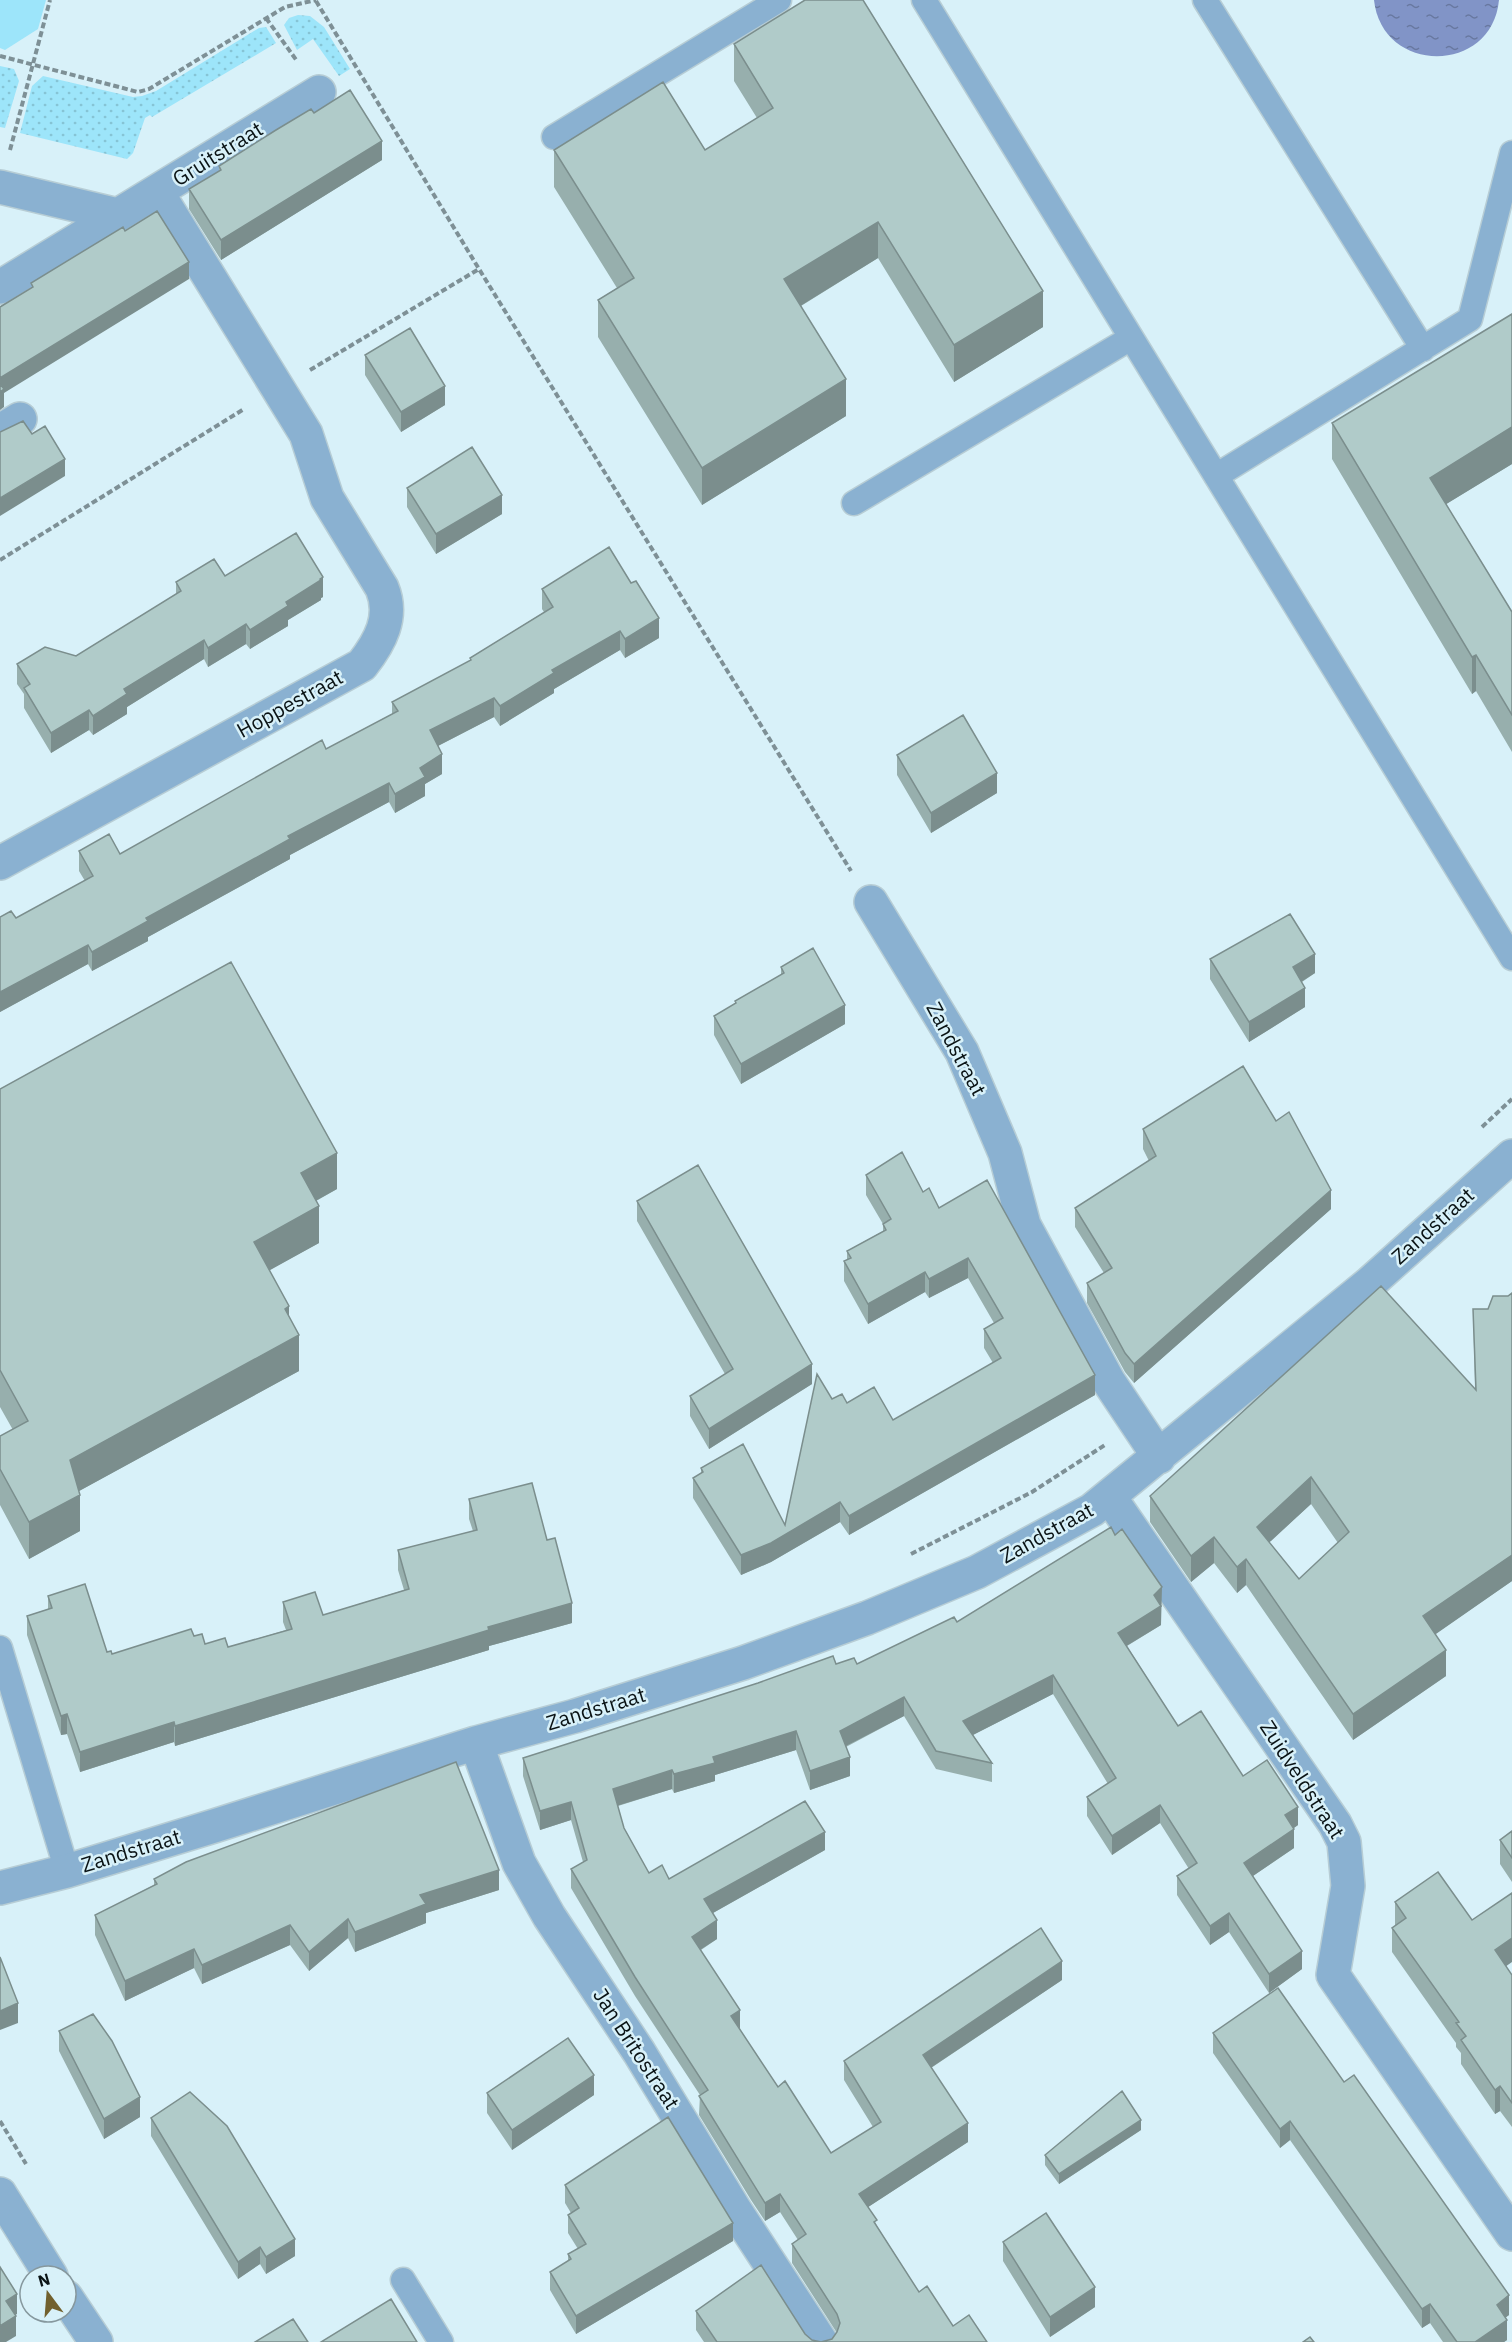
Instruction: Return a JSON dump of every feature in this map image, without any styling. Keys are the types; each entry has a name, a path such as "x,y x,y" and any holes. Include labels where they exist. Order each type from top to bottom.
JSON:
{"street":[{"name":"Gruitstraat","path":"0,287 319,92"},
{"path":"4,173 118,215"},
{"name":"Hoppestraat","path":"0,863 362,665 378,645 387,613 386,598 327,498 310,442 157,192"},
{"name":"Zandstraat","path":"871,902 962,1052 1005,1153 1024,1225 1078,1329 1109,1382 1159,1457"},
{"name":"Zandstraat","path":"0,1888 67,1871 476,1743 575,1716 732,1666 867,1618 977,1572 1092,1510 1370,1283 1512,1156"},
{"name":"Zuidveldstraat","path":"1109,1496 1335,1824 1344,1842 1348,1862 1348,1886 1333,1975 1512,2234"},
{"name":"Jan Britostraat","path":"476,1743 519,1863 549,1916 639,2052 735,2210 821,2342"},
{"path":"0,2194 44,2264"},
{"path":"78,2316 96,2342"}],"lane":[{"path":"554,137 779,0"},
{"path":"924,0 1512,958"},
{"path":"1205,0 1423,349"},
{"path":"1216,476 1470,319 1512,153"},
{"path":"854,503 1131,338"},
{"path":"0,1648 67,1871"},
{"path":"403,2280 441,2342"}],"path":[{"path":"4,173 50,0"},
{"path":"281,0 285,6"},
{"path":"0,56 138,92 149,88 285,6 316,0 479,269 871,902"},
{"path":"266,18 319,92"},
{"path":"0,560 278,389 479,269"},
{"path":"1478,1131 1512,1099"},
{"path":"907,1557 1032,1492 1137,1425"}],"shaded area":[{"path":"0,0 46,0 38,29 5,50 0,48"},
{"path":"298,15 310,16 324,27 350,69 339,76 313,39 297,50 284,25 289,18"},
{"path":"266,27 276,43 152,117 150,115 145,118 133,153 127,159 20,133 32,86 43,76 133,97 142,96 156,91 259,28"},
{"path":"0,66 14,69 19,81 5,128 0,127"}],"water":[{"path":"1374,0 1499,0 1492,25 1478,42 1458,53 1437,56 1415,53 1396,42 1381,25"}],"building":[{"path":"805,0 863,0 1043,291 954,345 878,222 784,279 846,379 702,468 598,300 634,278 554,150 663,82 705,150 773,108 734,44"},
{"path":"350,90 382,141 221,240 189,189 221,170 219,166 276,130 311,109 314,113"},
{"path":"157,211 189,262 0,378 0,307 33,287 31,283 123,227 125,231"},
{"path":"1512,314 1512,427 1430,478 1512,612 1512,715 1476,655 1472,657 1332,423"},
{"path":"410,328 445,386 401,412 365,355"},
{"path":"23,421 32,434 45,426 65,459 0,498 0,432"},
{"path":"472,447 502,495 436,534 407,488"},
{"path":"296,533 323,577 321,580 286,602 288,606 250,630 246,624 208,648 204,640 124,689 127,694 93,716 89,710 51,733 24,688 30,684 17,664 45,647 76,656 181,591 176,582 214,559 225,576"},
{"path":"609,547 631,583 636,581 659,618 625,639 620,631 552,670 554,673 500,706 494,698 430,730 442,754 420,768 425,777 395,794 389,783 288,836 290,839 146,918 148,921 92,952 88,945 0,992 0,917 11,911 16,918 93,876 79,851 109,834 120,854 322,740 326,749 398,711 392,702 471,660 470,658 553,607 542,589"},
{"path":"963,715 997,773 931,813 897,755"},
{"path":"1290,914 1315,954 1293,967 1305,988 1249,1022 1210,959"},
{"path":"813,948 845,1005 741,1064 714,1016 784,973 781,967"},
{"path":"231,962 337,1153 301,1173 319,1206 254,1242 289,1306 285,1309 299,1335 70,1460 80,1495 29,1522 0,1469 0,1436 28,1421 0,1370 0,1089"},
{"path":"1243,1066 1276,1121 1289,1112 1331,1190 1134,1364 1125,1353 1087,1283 1112,1268 1075,1208 1156,1156 1143,1129"},
{"path":"902,1152 923,1192 929,1188 939,1208 987,1180 1095,1375 849,1516 840,1502 771,1543 741,1555 693,1478 703,1472 701,1468 743,1444 785,1525 817,1374 832,1399 842,1394 847,1403 874,1387 893,1420 1001,1358 984,1329 1003,1318 968,1258 929,1279 925,1272 868,1304 844,1261 851,1258 847,1251 886,1230 883,1224 891,1219 866,1175"},
{"path":"698,1165 812,1364 709,1429 690,1396 733,1369 637,1201"},
{"path":"1381,1286 1476,1390 1473,1309 1488,1309 1493,1296 1508,1296 1512,1293 1512,1555 1423,1616 1446,1650 1353,1714 1246,1559 1237,1567 1214,1537 1191,1556 1150,1496","holes":["1311,1477 1349,1532 1299,1579 1257,1527"]},
{"path":"532,1483 547,1540 555,1538 572,1603 488,1627 489,1630 175,1726 174,1722 80,1752 67,1714 61,1716 27,1616 52,1608 48,1596 85,1584 107,1652 111,1651 112,1654 191,1629 194,1636 202,1634 205,1644 225,1638 228,1647 292,1629 283,1602 315,1592 323,1615 409,1589 398,1550 477,1530 469,1499"},
{"path":"1111,1527 1115,1535 1122,1529 1162,1587 1154,1595 1161,1606 1118,1633 1178,1726 1201,1711 1243,1776 1267,1760 1298,1807 1285,1815 1294,1829 1244,1863 1302,1951 1269,1974 1229,1913 1210,1926 1177,1876 1197,1863 1160,1805 1112,1836 1087,1797 1116,1778 1053,1675 963,1721 992,1763 936,1751 904,1697 840,1731 850,1757 810,1771 796,1731 713,1757 715,1763 674,1774 672,1770 613,1789 624,1828 649,1873 662,1865 669,1879 805,1801 825,1832 704,1899 717,1920 692,1937 740,2010 731,2016 778,2087 785,2081 831,2153 881,2122 844,2061 1041,1928 1062,1961 923,2055 968,2123 859,2194 877,2220 874,2222 919,2292 927,2286 953,2326 969,2315 987,2342 821,2342 832,2339 840,2323 837,2314 792,2244 806,2234 780,2194 765,2203 699,2096 708,2090 635,1977 571,1869 587,1860 571,1802 540,1811 523,1758 758,1683 833,1656 836,1664 854,1658 857,1664 954,1617 957,1622"},
{"path":"456,1762 499,1870 420,1895 426,1904 355,1932 348,1919 309,1952 290,1925 202,1965 194,1949 125,1981 95,1915 157,1884 154,1879 186,1862"},
{"path":"1512,1831 1512,1858 1500,1840"},
{"path":"1438,1872 1472,1920 1512,1893 1512,1938 1495,1950 1512,1975 1512,2103 1500,2086 1495,2090 1461,2040 1466,2036 1456,2023 1459,2022 1392,1928 1406,1918 1395,1902"},
{"path":"0,1957 18,2003 0,2011"},
{"path":"1278,1988 1344,2082 1354,2075 1509,2295 1497,2305 1507,2320 1475,2342 1457,2342 1430,2304 1422,2309 1290,2121 1280,2129 1213,2033"},
{"path":"93,2014 112,2041 140,2097 104,2119 59,2031"},
{"path":"568,2038 594,2075 512,2130 487,2093"},
{"path":"1122,2091 1141,2120 1059,2174 1045,2155"},
{"path":"190,2092 227,2126 295,2239 266,2257 260,2247 238,2262 151,2118"},
{"path":"668,2117 733,2223 576,2316 550,2272 571,2259 568,2254 586,2244 568,2215 579,2208 565,2185"},
{"path":"1046,2213 1095,2287 1050,2317 1003,2242"},
{"path":"761,2265 805,2334 812,2340 821,2342 717,2342 696,2311"},
{"path":"0,2267 17,2294 6,2301 16,2316 0,2326"},
{"path":"391,2299 417,2342 321,2342"},
{"path":"293,2319 308,2342 255,2342"},
{"path":"1310,2337 1314,2342 1303,2342"}]}
